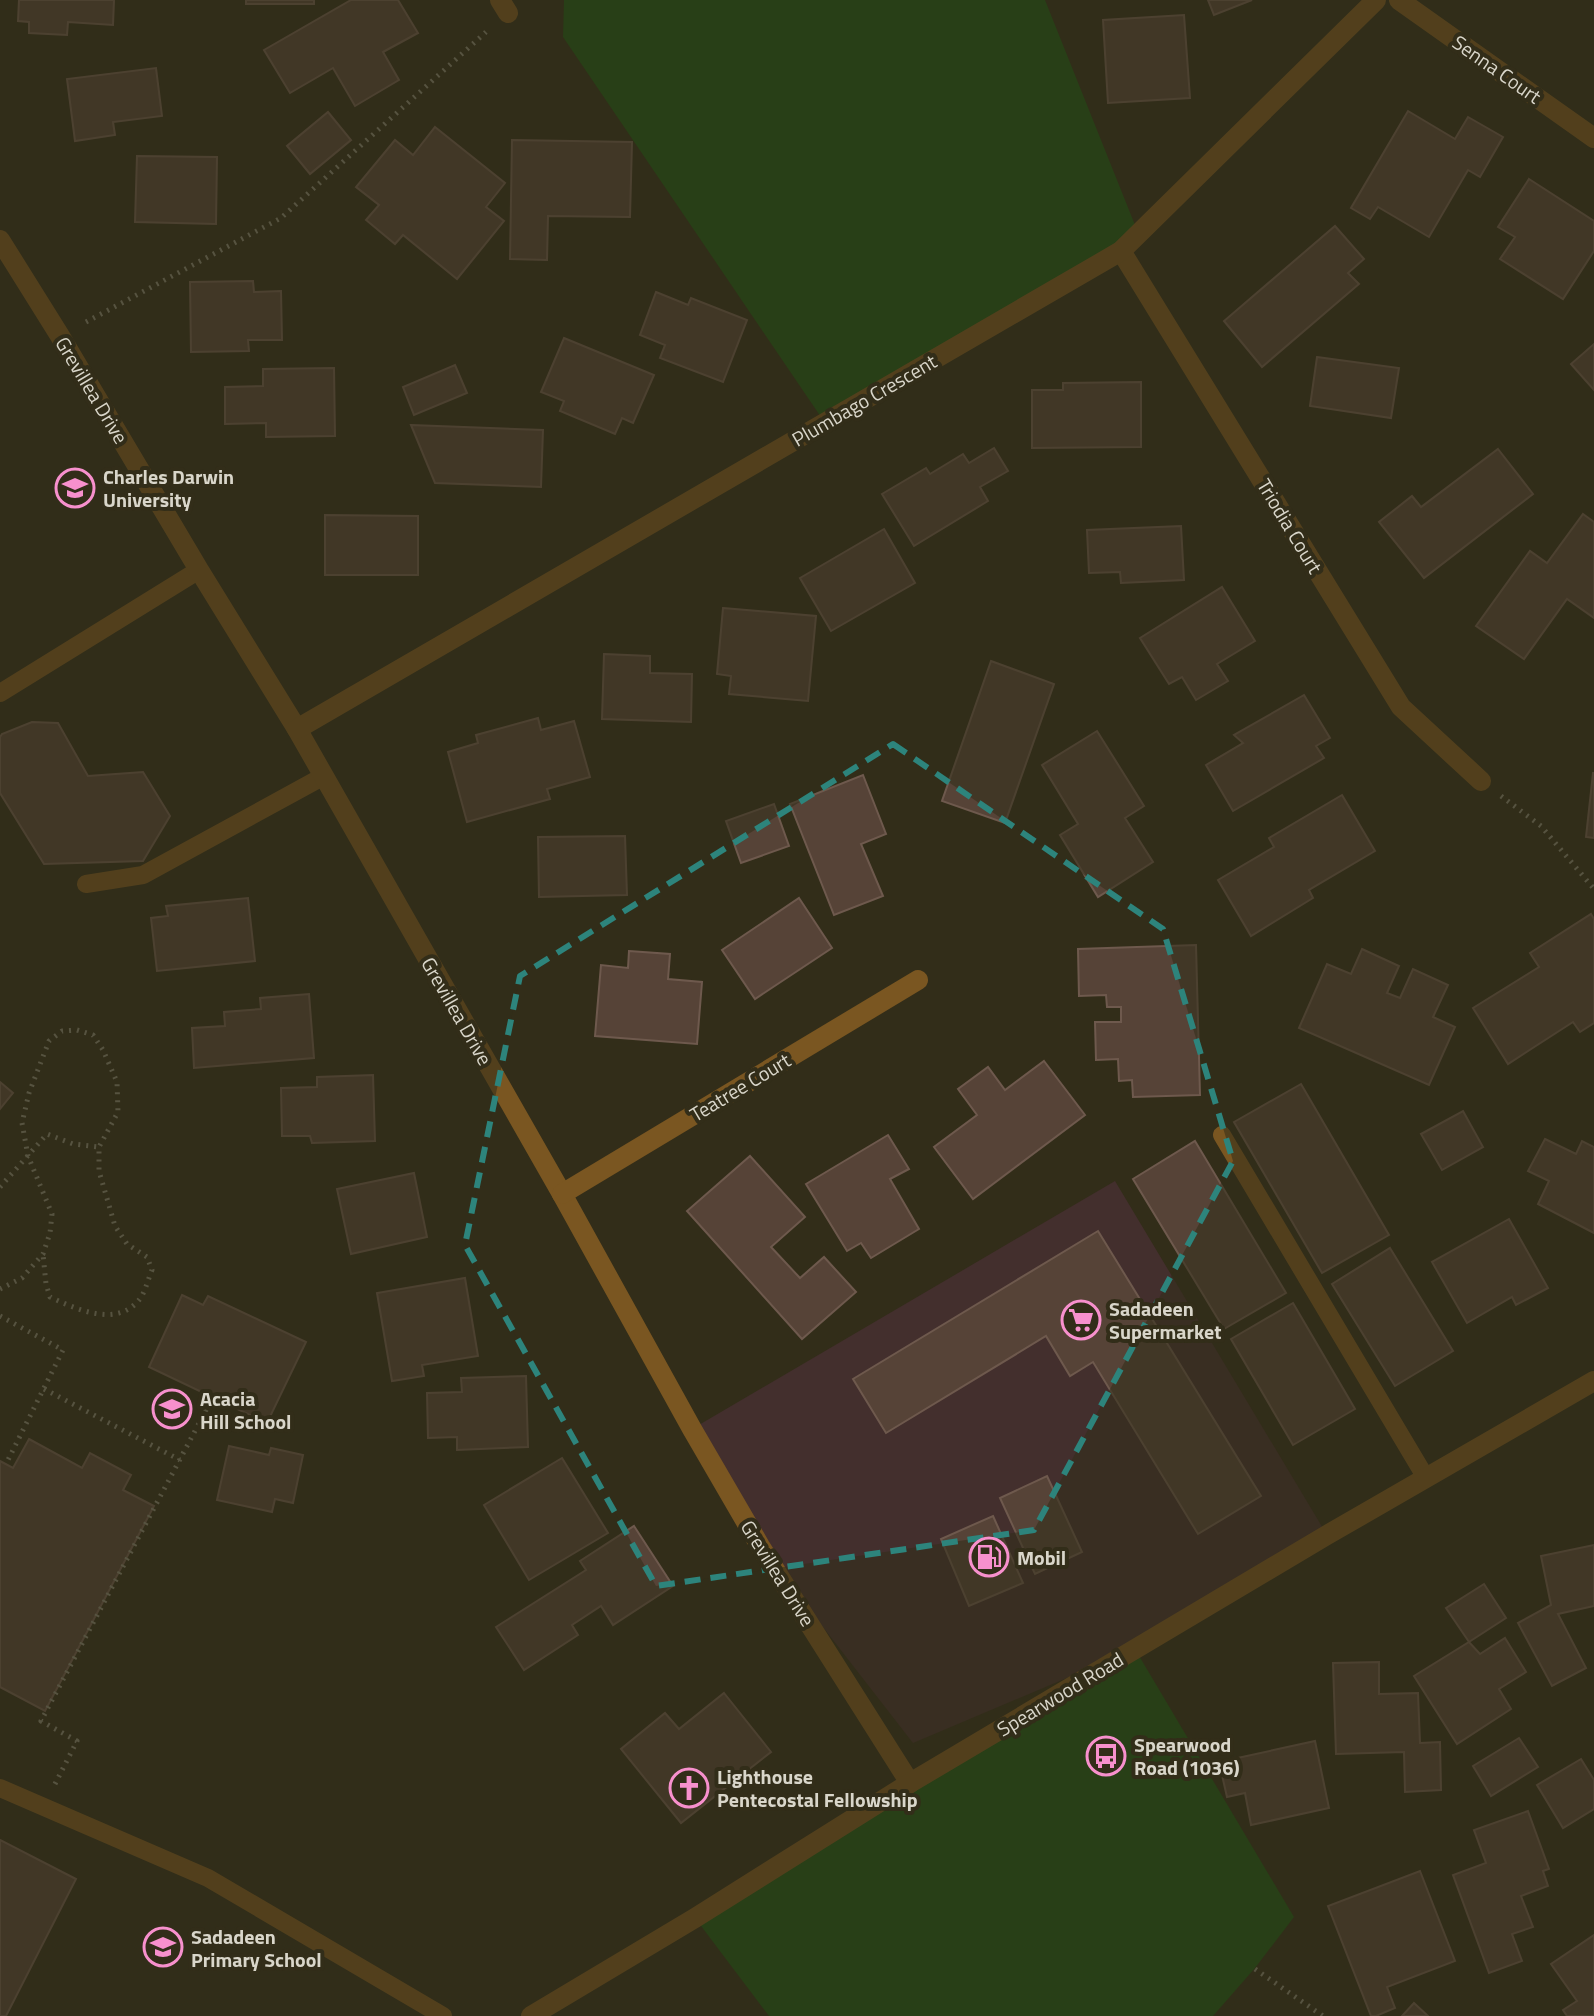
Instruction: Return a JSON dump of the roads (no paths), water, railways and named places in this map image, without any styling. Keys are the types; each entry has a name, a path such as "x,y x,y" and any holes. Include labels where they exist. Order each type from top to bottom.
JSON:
{"street":[{"name":"Plumbago Crescent","path":"297,729 1121,251 1376,0"},
{"name":"Senna Court","path":"1399,0 1594,138"},
{"name":"Grevillea Drive","path":"0,240 297,729 760,1546 910,1783"},
{"name":"Triodia Court","path":"1121,251 1401,707 1481,781"},
{"name":"Teatree Court","path":"562,1194 918,980"},
{"name":"Spearwood Road","path":"531,2016 705,1912 910,1783 1594,1381"}],"lane":[{"path":"0,693 199,570"},
{"path":"86,884 143,875 324,776"},
{"path":"1222,1135 1426,1478"},
{"path":"0,1788 208,1878 443,2016"}],"place":[{"name":"Charles Darwin University","path":"75,488"},
{"name":"Sadadeen Supermarket","path":"1081,1320"},
{"name":"Acacia Hill School","path":"172,1409"},
{"name":"Mobil","path":"989,1557"},
{"name":"Spearwood Road (1036)","path":"1106,1756"},
{"name":"Lighthouse Pentecostal Fellowship","path":"689,1788"},
{"name":"Sadadeen Primary School","path":"163,1947"}]}
